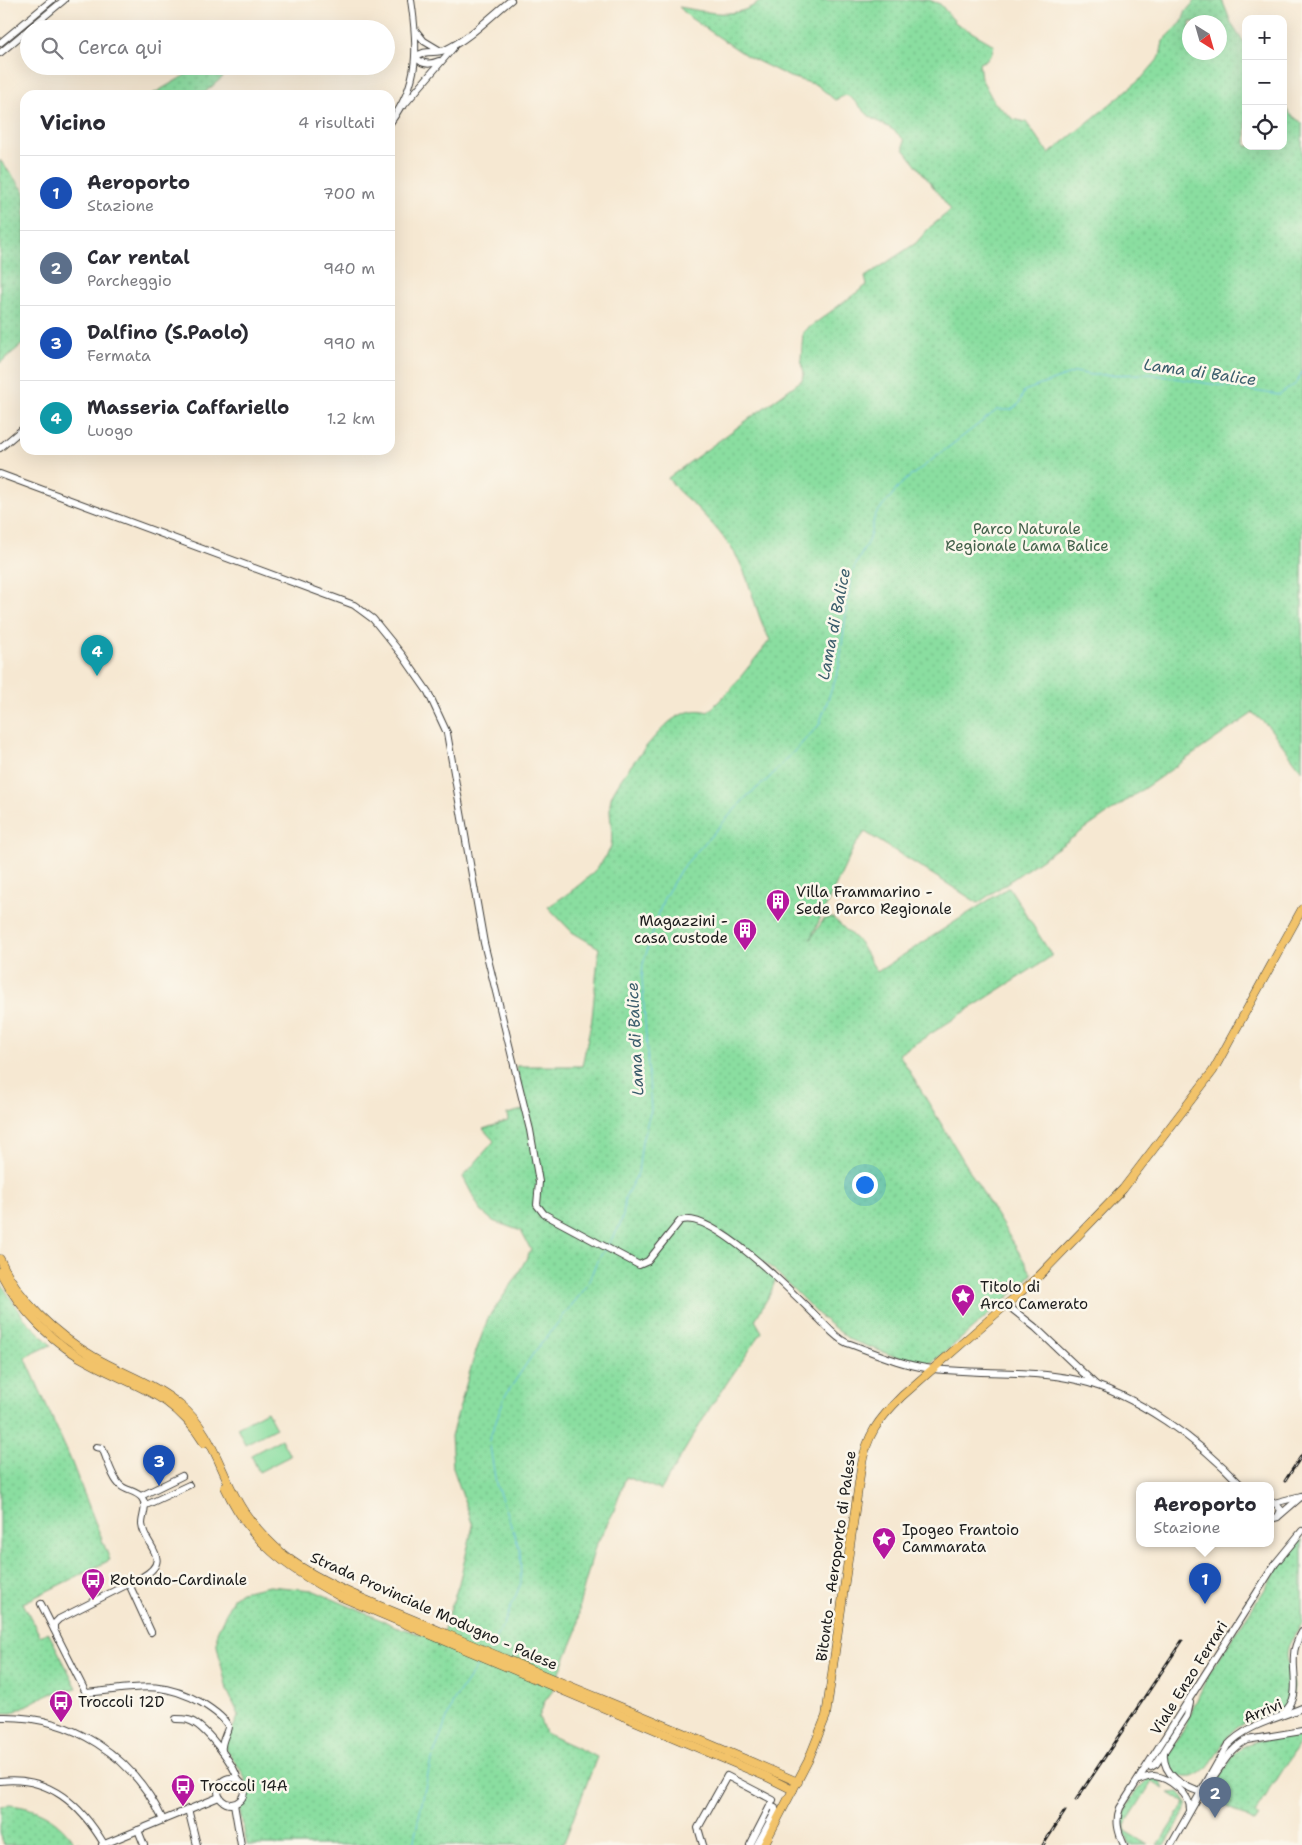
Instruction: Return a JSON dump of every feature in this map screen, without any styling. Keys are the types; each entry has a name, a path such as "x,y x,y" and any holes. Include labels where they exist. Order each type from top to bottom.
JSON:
{"main road":[{"name":"Bitonto - Aeroporto di Palese","path":"764,1845 818,1741 826,1716 861,1468 867,1443 882,1416 1039,1276 1123,1189 1213,1071 1302,909"},
{"name":"Strada Provinciale Modugno - Palese","path":"0,1259 15,1287 30,1304 72,1343 95,1358 148,1382 185,1409 211,1444 243,1510 254,1525 282,1553 325,1580 434,1632"},
{"name":"Strada Provinciale Modugno - Palese","path":"0,1272 30,1315 50,1335 93,1364 146,1388 182,1415 207,1448 229,1496 251,1531 296,1573 339,1596 434,1632 798,1782"},
{"name":"Strada Provinciale Modugno - Palese","path":"543,1678 793,1790"}],"street":[{"path":"28,20 52,0"},
{"path":"40,20 64,0"},
{"path":"395,114 410,87 416,57 411,0"},
{"path":"416,57 428,52 443,51 457,43 511,0"},
{"path":"0,43 20,26"},
{"path":"415,30 424,41 443,51"},
{"path":"0,53 20,36"},
{"path":"395,116 457,43"},
{"path":"416,57 421,63 427,64 442,60"},
{"path":"0,448 20,431"},
{"path":"0,474 354,605 367,613 392,641 428,692 447,733 484,943 530,1130 539,1182 537,1205 544,1214 639,1265 648,1261 677,1223 684,1219 696,1219 746,1251 843,1341 890,1358 935,1369 1059,1377 1096,1386 1140,1407 1178,1431 1222,1465 1238,1482"},
{"path":"1007,1305 1036,1328 1096,1386"},
{"path":"54,1631 54,1624 59,1619 152,1572 155,1564 157,1555 142,1525 144,1506 141,1496 121,1486 102,1448 96,1447"},
{"path":"141,1496 182,1476"},
{"path":"144,1506 189,1485"},
{"path":"1274,1503 1302,1496"},
{"path":"1274,1518 1302,1496"},
{"path":"1274,1504 1280,1507 1280,1515"},
{"name":"Viale Enzo Ferrari","path":"1124,1845 1117,1829 1117,1815 1275,1564 1302,1531"},
{"path":"129,1584 151,1632"},
{"path":"41,1604 86,1693 147,1686 169,1688 188,1696 209,1707 228,1725 228,1730 221,1746 222,1751"},
{"path":"1271,1720 1287,1711 1293,1705 1298,1694 1299,1683 1294,1665 1296,1645 1302,1632"},
{"path":"1296,1645 1302,1638"},
{"path":"1150,1767 1156,1764 1187,1716 1192,1697"},
{"path":"1140,1780 1186,1712 1192,1697"},
{"name":"Arrivi","path":"1184,1820 1190,1807 1234,1739 1246,1731 1302,1708"},
{"path":"0,1717 26,1717 59,1725 100,1744 127,1767 145,1787 162,1820"},
{"path":"176,1719 189,1720 198,1725 222,1751 236,1772 238,1780 244,1787 244,1796 234,1804 226,1803 219,1797 218,1787 223,1780 231,1778 238,1780"},
{"path":"1171,1845 1184,1820 1227,1758 1239,1744 1247,1740 1302,1731"},
{"path":"1164,1752 1163,1760 1169,1773 1174,1778 1200,1791"},
{"path":"703,1845 698,1828 727,1776 773,1800 750,1845"},
{"path":"1140,1780 1158,1776 1184,1792 1190,1807"},
{"path":"0,1781 8,1780 37,1784 56,1791 75,1804 92,1823 102,1844 219,1797"},
{"path":"234,1804 241,1845"},
{"path":"757,1845 775,1812 775,1808 770,1806"},
{"path":"188,1809 197,1845"},
{"path":"138,1830 144,1845"}],"green space":[{"name":"Parco Naturale Regionale Lama Balice","path":"762,0 929,0 940,4 956,23 994,45 990,57 979,63 981,78 994,102 1013,119 1026,122 1049,154 1142,78 1160,57 1163,41 1182,22 1182,60 1227,60 1227,15 1185,15 1196,0 1222,0 1232,25 1242,40 1242,150 1287,150 1287,110 1302,123 1302,771 1269,727 1253,713 978,903 865,832 854,847 810,940 824,919 833,918 859,942 877,972 1009,887 1052,956 899,1054 1032,1274 1019,1288 949,1349 934,1361 926,1364 891,1355 850,1340 822,1318 773,1269 723,1231 777,1276 770,1294 755,1320 762,1332 711,1406 661,1490 626,1477 613,1513 595,1547 580,1602 577,1631 539,1717 545,1733 597,1757 563,1845 247,1845 239,1807 245,1800 247,1785 240,1770 226,1749 226,1743 239,1715 227,1690 217,1646 217,1632 234,1596 241,1592 269,1586 312,1590 395,1626 440,1641 459,1583 473,1526 453,1468 451,1436 474,1357 488,1318 514,1281 531,1250 521,1231 493,1221 481,1211 463,1177 494,1141 483,1129 508,1121 507,1114 526,1109 516,1066 582,1066 592,1018 599,948 572,932 548,907 589,876 609,851 612,840 611,798 614,790 629,768 648,745 676,717 694,711 708,712 730,690 770,640 760,618 744,571 732,549 714,526 668,478 802,380 804,373 801,360 803,332 867,285 865,277 916,243 929,228 951,210 904,149 904,140 900,135 870,116 854,100 846,95 835,100 817,85 790,77 747,56 689,17 679,7 712,13 742,11"},
{"path":"184,76 224,76 208,90 160,90"},
{"path":"0,160 20,186 20,346 0,363"},
{"path":"0,1282 24,1318 51,1345 25,1357 70,1458 110,1560 23,1603 40,1636 48,1632 77,1688 46,1695 12,1713 0,1713"},
{"path":"267,1411 276,1428 245,1444 237,1427"},
{"path":"281,1439 290,1456 259,1472 251,1455"},
{"path":"1302,1539 1302,1623 1289,1645 1287,1653 1294,1683 1291,1701 1280,1711 1243,1723 1237,1727 1230,1733 1213,1760 1199,1774 1191,1777 1178,1775 1171,1769 1167,1757 1181,1735 1209,1673 1283,1562"},
{"path":"1302,1735 1302,1744 1300,1743 1255,1814 1259,1817 1255,1823 1209,1794 1235,1753 1241,1748 1266,1739"},
{"path":"1151,1778 1160,1780 1164,1789 1152,1782 1125,1825 1125,1831 1148,1845 1129,1845 1123,1827 1124,1815 1137,1791"},
{"path":"1179,1792 1187,1804 1183,1815 1165,1845 1158,1845 1185,1803 1169,1793"},
{"path":"0,1806 19,1806 47,1816 62,1828 75,1844 80,1842 81,1845 4,1845 0,1833"}],"waterway":[{"name":"Lama di Balice","path":"607,1246 618,1229 623,1216 625,1197 638,1173 642,1141 651,1110 642,978 643,964 663,900 681,869 747,796 767,780 819,725 839,668 851,574 869,539 875,515 903,482 997,410 1011,410 1019,404 1024,391 1076,372 1091,375 1150,374 1279,395 1297,383 1302,372"},
{"name":"Lama di Balice","path":"489,1648 503,1626 521,1583 520,1550 496,1484 489,1440 505,1396 533,1354 587,1286 596,1263 605,1249"},
{"name":"Lama di Balice","path":"413,1845 430,1765 453,1702 481,1660"}],"railway":[{"path":"1285,1481 1302,1455"},
{"path":"1076,1800 1182,1641"},
{"path":"1043,1845 1065,1811"}],"place":[{"name":"Masseria Caffariello","path":"97,676"},
{"name":"Villa Frammarino - Sede Parco Regionale","path":"778,922"},
{"name":"Magazzini - casa custode","path":"745,951"},
{"name":"Titolo di Arco Camerato","path":"963,1317"},
{"name":"Dalfino (S.Paolo)","path":"159,1486"},
{"name":"Ipogeo Frantoio Cammarata","path":"884,1560"},
{"name":"Rotondo-Cardinale","path":"93,1601"},
{"name":"Aeroporto","path":"1205,1604"},
{"name":"Troccoli 12D","path":"61,1723"},
{"name":"Troccoli 14A","path":"183,1807"},
{"name":"Car rental","path":"1215,1818"}]}
